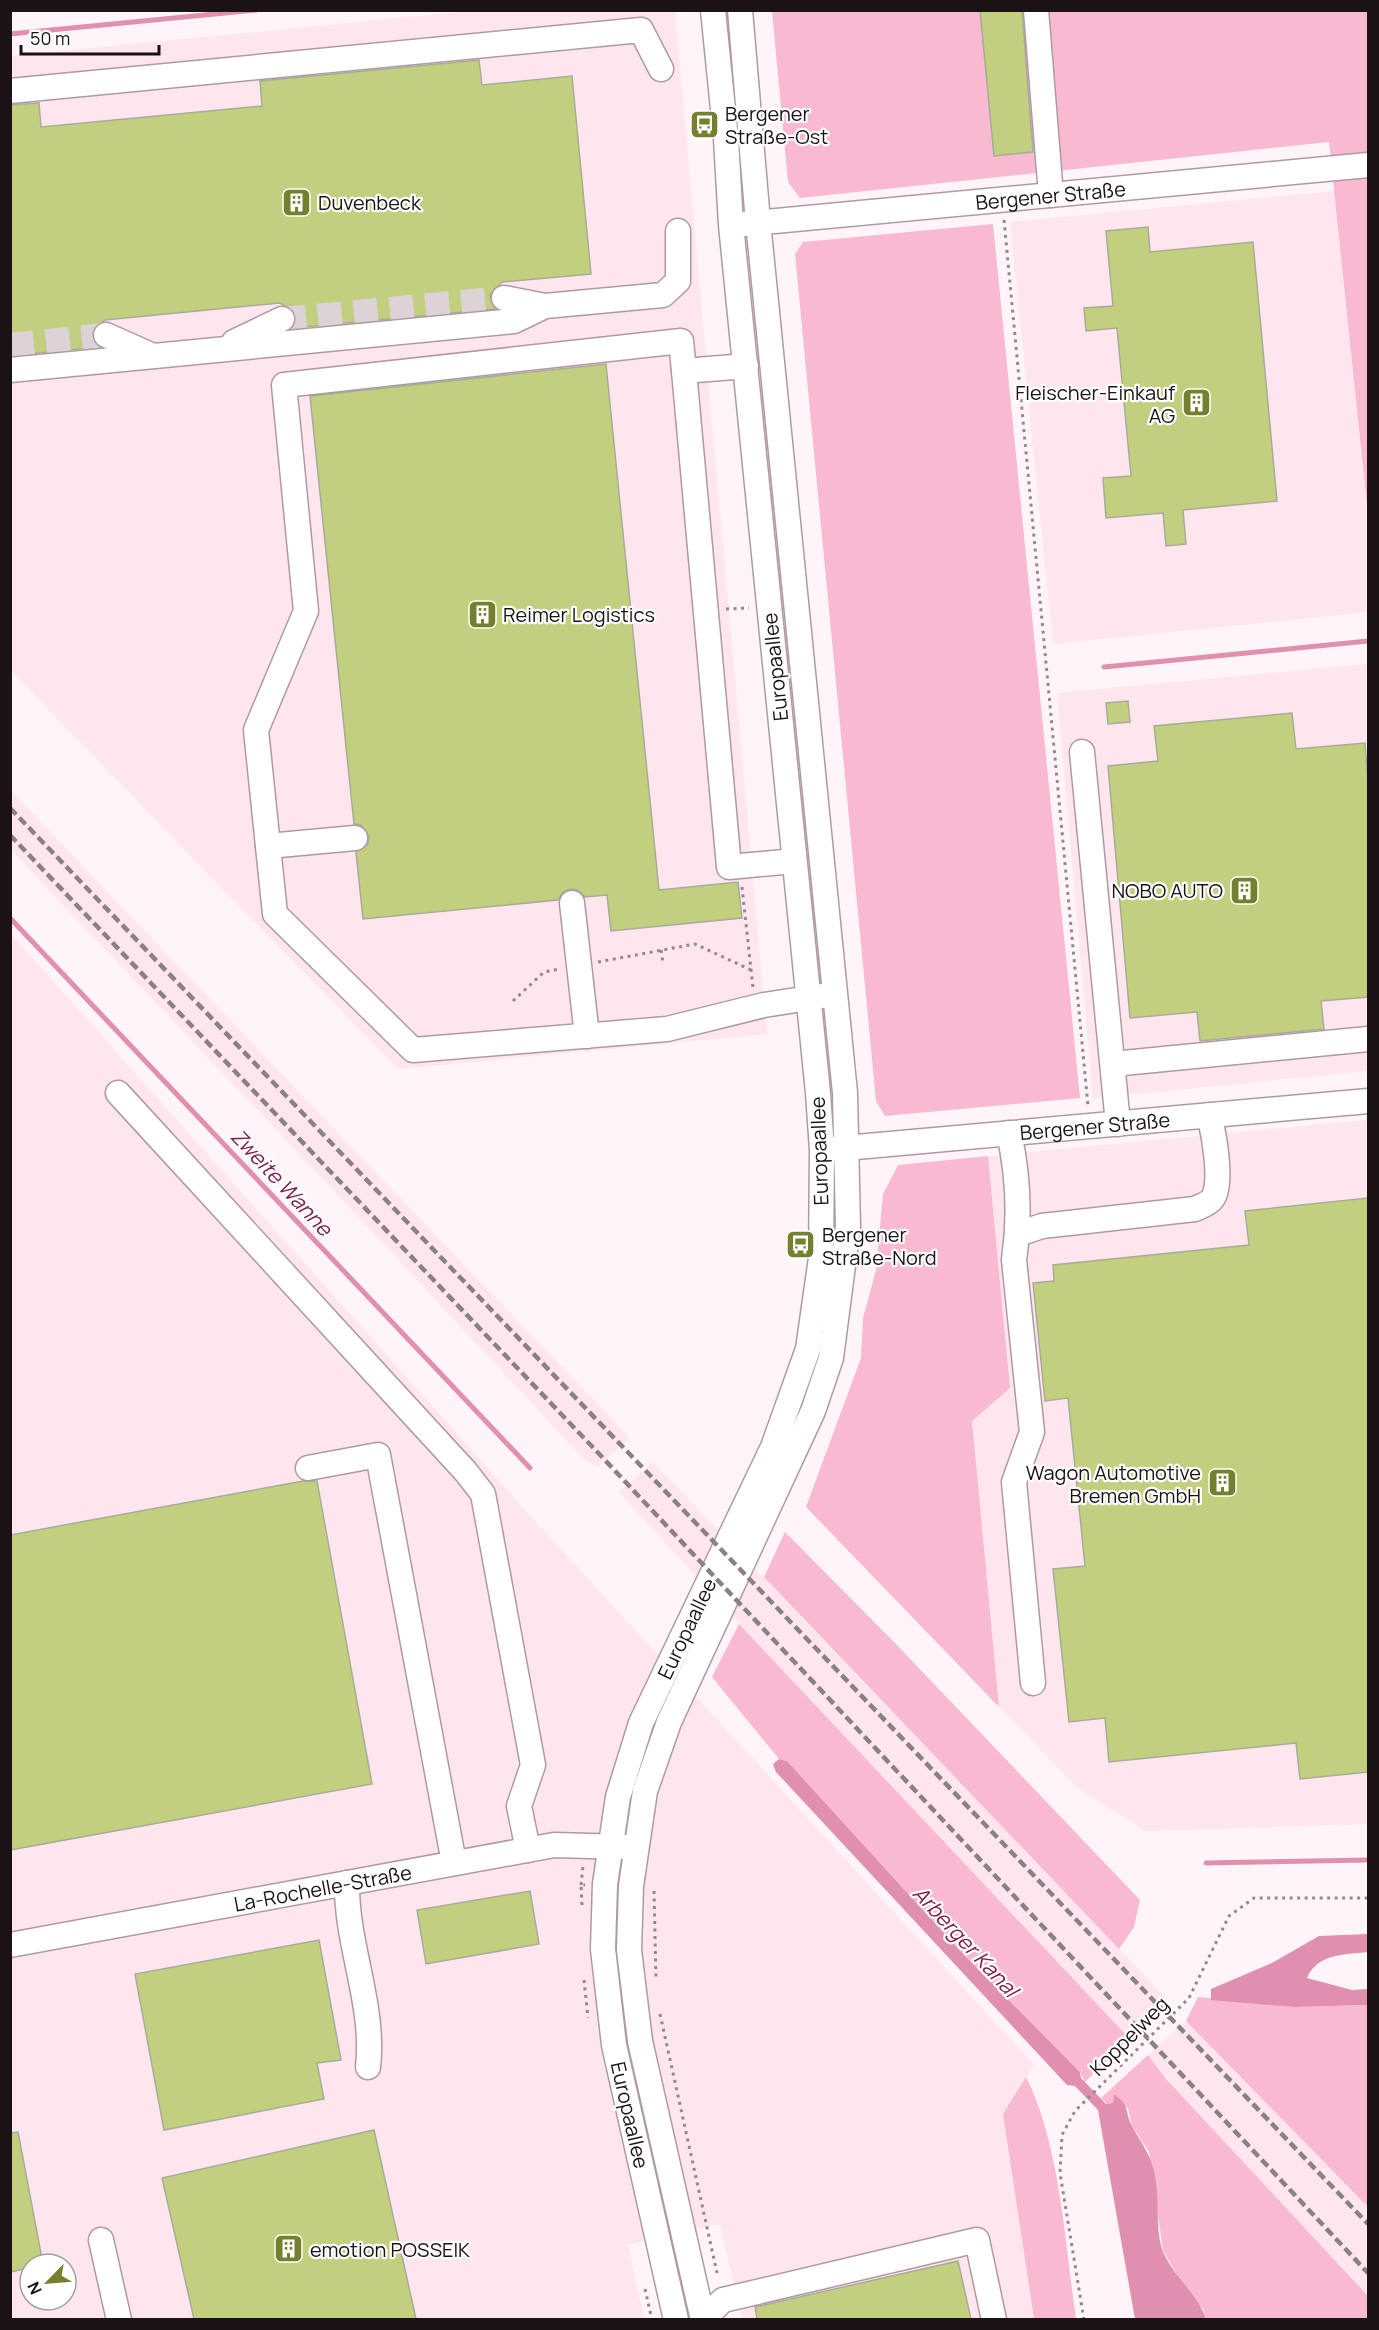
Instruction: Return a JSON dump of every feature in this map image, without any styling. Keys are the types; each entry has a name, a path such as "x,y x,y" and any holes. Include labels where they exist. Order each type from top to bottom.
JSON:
{"street":[{"name":"Europaallee","path":"676,2319 614,2045 603,1949 605,1884 618,1797 641,1723 773,1447 808,1349 821,1258 822,1150 731,225 726,139 713,10"},
{"name":"Europaallee","path":"702,2319 640,2041 633,1995 629,1950 631,1886 636,1848 645,1791 669,1722 792,1461 831,1358 848,1227 848,1147 836,995 758,222 740,10"},
{"path":"1036,10 1051,195"},
{"path":"10,91 640,30 661,69"},
{"name":"Bergener Straße","path":"731,225 1368,165"},
{"path":"504,298 545,306 663,295 678,281 678,231"},
{"path":"10,370 514,321 545,306"},
{"path":"218,350 282,319"},
{"path":"106,335 153,356"},
{"path":"794,861 729,867 681,341 284,385 306,611 256,730 275,914 413,1050 667,1029 755,1007 807,997 836,995"},
{"path":"684,371 746,366"},
{"path":"1082,752 1118,1124"},
{"path":"268,846 355,838"},
{"path":"572,903 586,1036"},
{"path":"801,946 830,946"},
{"path":"530,1020 546,1039"},
{"path":"1113,1064 1368,1039"},
{"path":"118,1093 466,1472 483,1494 533,1765 519,1806 528,1850"},
{"name":"Bergener Straße","path":"822,1150 1368,1101"},
{"path":"1018,1234 1042,1227 1195,1209 1206,1204 1214,1197 1216,1184 1215,1138 1209,1115"},
{"path":"1009,1133 1015,1160 1018,1234 1014,1260 1032,1432 1014,1482 1033,1683"},
{"path":"308,1468 378,1455 454,1863"},
{"name":"La-Rochelle-Straße","path":"10,1945 528,1850 571,1844 636,1848"},
{"path":"347,1883 346,1911 365,1991 370,2050 368,2067"},
{"path":"101,2240 119,2319"},
{"path":"702,2319 723,2300 977,2240 994,2319"}],"path":[{"path":"1002,200 1090,1126"},
{"path":"740,866 755,1007"},
{"path":"513,1001 544,972 695,944 751,970"},
{"path":"661,950 663,963"},
{"path":"654,1891 655,1879"},
{"name":"Koppelweg","path":"1084,2319 1060,2173 1062,2135 1075,2111 1189,1998 1229,1916 1254,1898 1368,1898"}],"shaded area":[{"path":"470,11 675,11 767,1034 398,1069 11,671 11,56"},
{"path":"772,11 1368,11 1368,514 1329,142 800,198 788,182"},
{"path":"1335,191 1368,514 1368,612 1053,644 1010,222"},
{"path":"993,224 1080,1098 885,1116 876,1101 795,254 803,242"},
{"name":"NOBO AUTO","path":"1368,664 1368,1071 1093,1098 1057,693"},
{"path":"10,790 630,1438 597,1467 581,1456 341,1198 11,850"},
{"path":"10,933 533,1519 1034,2065 1003,2114 1034,2319 742,2319 720,2224 628,2245 644,2319 11,2319"},
{"name":"Wagon Automotive Bremen GmbH","path":"1368,1120 1368,1824 1146,1831 1079,1789 999,1707 972,1421 1010,1388 988,1156"},
{"path":"988,1156 1010,1388 972,1421 999,1707 806,1507 861,1358 863,1318 876,1270 883,1194 898,1165"},
{"path":"653,1462 1166,1998 1129,2038 739,1624 619,1492"},
{"path":"785,1532 894,1642 1140,1900 1134,1927 1119,1949 764,1577"},
{"path":"739,1624 1129,2038 1085,2082 1080,2072 964,1955 787,1761 779,1759 712,1677"},
{"path":"779,1759 787,1761 964,1955 1080,2072 1081,2078 1106,2104 1113,2103 1114,2094 1123,2102 1129,2120 1154,2169 1162,2249 1172,2267 1198,2302 1206,2319 1135,2319 1098,2110 1075,2086 1067,2085 776,1772 773,1764"},
{"path":"1368,1934 1368,1952 1341,1955 1325,1960 1312,1970 1307,1978 1352,1990 1368,1989 1368,2005 1294,2007 1211,2000 1211,1989 1272,1963 1319,1936"},
{"path":"1198,1997 1294,2007 1368,2005 1368,2207 1186,2021"},
{"path":"1186,2021 1368,2207 1368,2296 1166,2079 1148,2055"},
{"path":"1148,2055 1166,2079 1368,2296 1368,2319 1206,2319 1203,2309 1187,2292 1163,2250 1149,2152 1132,2126 1128,2108 1114,2095 1113,2103 1107,2104 1101,2098"},
{"path":"1026,2077 1047,2133 1054,2163 1076,2319 1034,2319 1003,2114"}],"building":[{"path":"980,10 1022,10 1033,152 994,156"},
{"name":"Duvenbeck","path":"479,60 482,85 572,76 591,274 502,282 490,295 495,309 293,328 296,321 295,312 280,303 105,320 93,330 92,337 99,347 10,356 10,105 39,103 41,127 262,106 260,81"},
{"name":"Fleischer-Einkauf AG","path":"1148,227 1150,252 1253,242 1277,501 1183,510 1186,544 1166,546 1163,513 1106,518 1103,478 1131,476 1117,328 1086,331 1084,308 1113,306 1106,231"},
{"name":"Reimer Logistics","path":"606,364 659,890 738,882 742,918 611,931 607,895 585,897 578,890 571,889 563,892 558,900 363,919 356,852 368,844 369,836 361,825 354,824 310,396"},
{"path":"1128,701 1130,722 1108,724 1106,703"},
{"name":"NOBO AUTO","path":"1292,713 1296,749 1365,743 1368,783 1368,997 1321,1001 1324,1029 1200,1041 1197,1012 1130,1018 1108,766 1158,761 1154,726"},
{"name":"Wagon Automotive Bremen GmbH","path":"1368,1198 1368,1772 1300,1779 1296,1743 1109,1762 1105,1718 1069,1722 1053,1569 1085,1566 1068,1398 1045,1401 1033,1283 1054,1281 1053,1265 1249,1245 1245,1211"},
{"path":"303,1481 317,1481 372,1784 10,1850 10,1535"},
{"path":"530,1891 539,1944 426,1964 417,1910"},
{"path":"319,1940 341,2060 317,2063 324,2099 164,2130 135,1974"},
{"name":"emotion POSSEIK","path":"374,2130 416,2319 194,2319 162,2178"},
{"path":"18,2132 41,2252 18,2252 18,2270 10,2272 10,2133"},
{"path":"958,2261 971,2319 757,2319 755,2307"}],"waterway":[{"path":"10,34 257,10"},
{"path":"1104,667 1368,641"},
{"name":"Zweite Wanne","path":"10,918 530,1468"},
{"path":"1206,1863 1368,1860"}],"tunnel":[{"path":"282,319 504,298"},
{"path":"10,345 106,335"}],"railway":[{"path":"10,808 1368,2224"},
{"path":"10,835 603,1458 1368,2273"}],"place":[{"name":"Bergener Straße-Ost","path":"704,125"},
{"name":"Duvenbeck","path":"297,202"},
{"name":"Fleischer-Einkauf AG","path":"1196,403"},
{"name":"Reimer Logistics","path":"482,614"},
{"name":"NOBO AUTO","path":"1244,890"},
{"name":"Bergener Straße-Nord","path":"801,1245"},
{"name":"Wagon Automotive Bremen GmbH","path":"1222,1483"},
{"name":"emotion POSSEIK","path":"289,2249"}],"water label":[{"name":"Arberger Kanal","path":"966,1941"}]}
